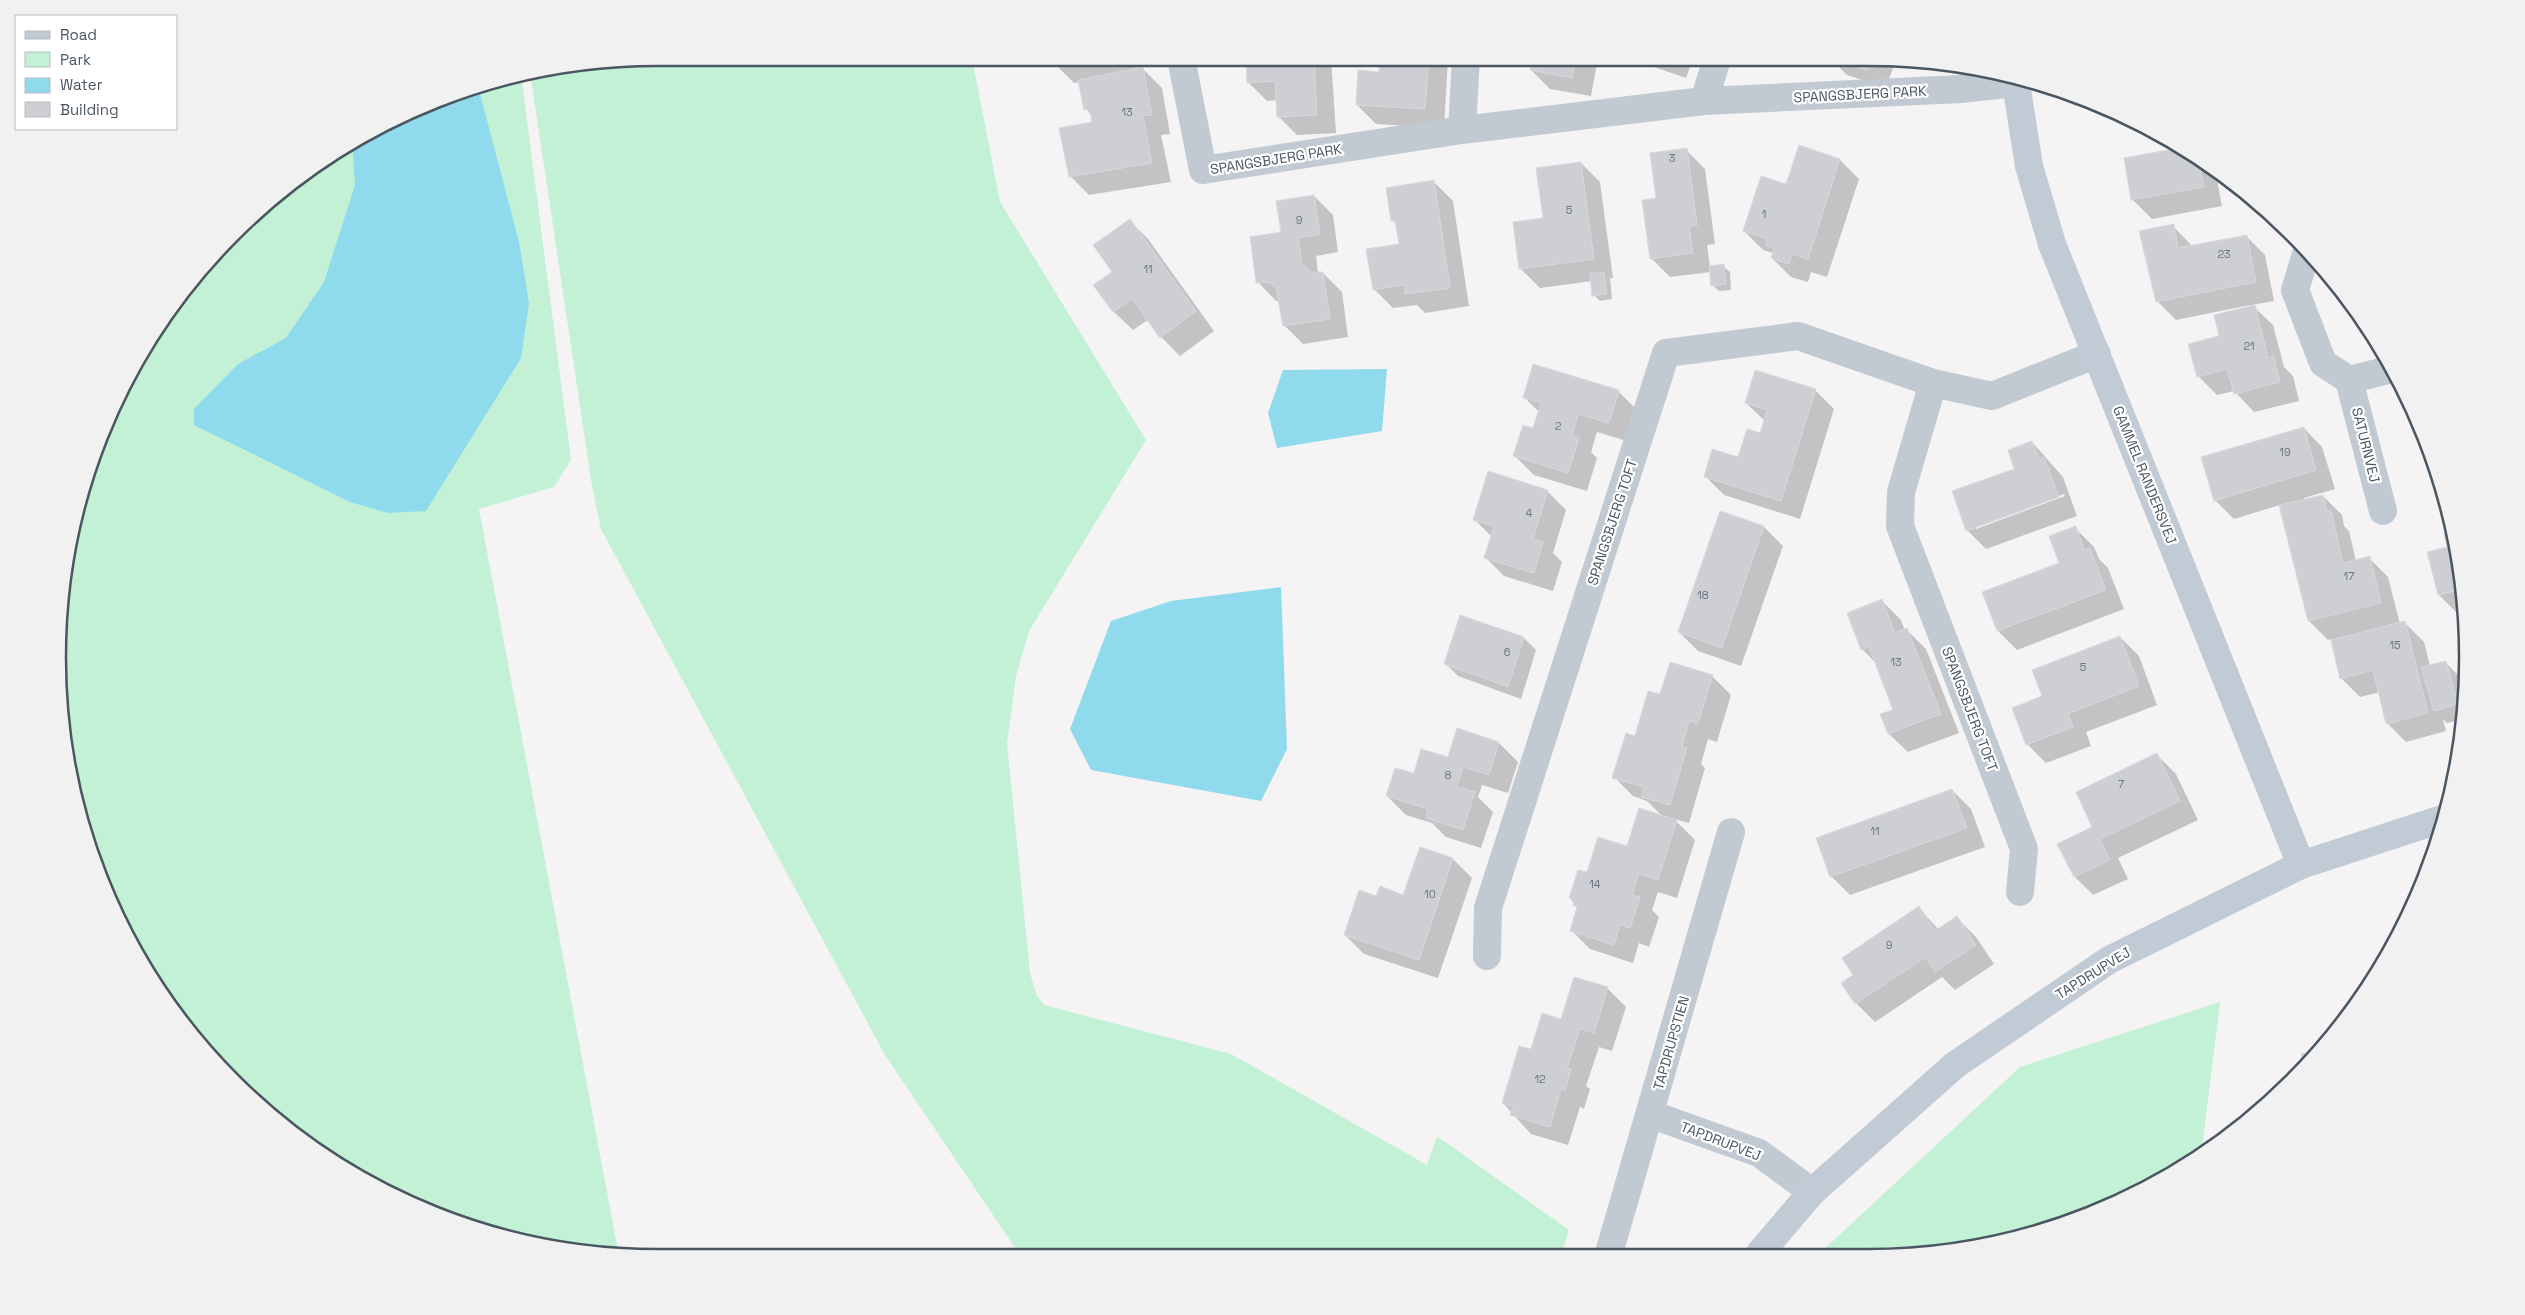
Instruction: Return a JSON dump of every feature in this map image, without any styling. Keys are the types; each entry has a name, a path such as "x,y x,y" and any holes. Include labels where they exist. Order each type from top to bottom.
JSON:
{"street":[{"name":"SPANGSBJERG PARK","path":"1183,66 1203,170 1462,130 1704,101 1961,89 2002,82"},
{"path":"1462,130 1466,66"},
{"path":"1704,101 1715,66"},
{"name":"GAMMEL RANDERSVEJ","path":"2016,85 2029,166 2052,244 2301,865"},
{"path":"2304,260 2295,290 2322,363 2349,380 2385,371"},
{"name":"SPANGSBJERG TOFT","path":"1487,956 1488,908 1666,353 1798,336 1933,383 1992,396 2097,354"},
{"name":"SATURNVEJ","path":"2349,380 2382,511"},
{"name":"SPANGSBJERG TOFT","path":"1933,383 1901,492 1900,526 2024,849 2020,892"},
{"name":"TAPDRUPVEJ","path":"1763,1249 1812,1192 1955,1065 2109,960 2301,865 2436,821"},
{"name":"TAPDRUPSTIEN","path":"1610,1249 1731,832"},
{"name":"TAPDRUPVEJ","path":"1650,1114 1759,1153 1812,1192"}],"green space":[{"path":"658,66 974,66 1000,202 1146,440 1029,631 1016,676 1007,744 1030,973 1037,996 1044,1005 1231,1054 1427,1165 1437,1136 1569,1230 1563,1249 1016,1249 885,1055 601,529 592,486 531,80 580,71"},
{"path":"522,82 571,460 554,487 479,509 617,1247 580,1244 504,1229 431,1204 362,1170 298,1127 268,1102 239,1076 188,1017 145,953 111,884 86,811 78,773 71,735 66,658 71,580 78,542 86,504 111,431 145,362 166,329 188,298 239,239 298,188 329,166 362,145 431,111 504,86"},
{"path":"2220,1002 2202,1144 2163,1170 2094,1204 2021,1229 1945,1244 1868,1249 1824,1249 2020,1067"}],"water":[{"path":"480,94 519,242 529,303 521,358 426,511 388,513 350,502 194,425 194,409 238,364 286,338 324,282 355,185 353,151 396,127 431,111"},
{"path":"1387,369 1382,431 1277,448 1268,413 1283,370"},
{"path":"1281,587 1287,749 1261,801 1091,770 1070,729 1111,621 1171,601"}],"building":[{"path":"1246,66 1314,66 1317,115 1277,117 1275,81 1247,83"},
{"path":"1379,66 1428,66 1425,109 1356,105 1358,70 1379,72"},
{"path":"1531,66 1574,66 1572,78 1530,70"},
{"path":"1855,66 1868,66 1867,70"},
{"path":"1143,67 1152,115 1143,116 1152,163 1069,177 1059,128 1092,122 1090,109 1084,110 1078,80"},
{"path":"1799,145 1840,159 1808,259 1792,254 1789,264 1771,258 1774,248 1766,246 1768,239 1743,231 1761,176 1786,184"},
{"path":"1687,148 1697,225 1689,226 1693,253 1650,259 1642,200 1656,198 1650,153"},
{"path":"2170,150 2200,169 2204,187 2131,200 2124,158"},
{"path":"1581,162 1594,259 1519,269 1513,222 1543,218 1536,168"},
{"path":"1434,180 1450,288 1405,294 1404,285 1373,290 1366,249 1399,244 1395,220 1391,221 1386,188"},
{"path":"1314,195 1320,234 1298,238 1302,264 1311,272 1323,272 1330,319 1283,326 1276,288 1269,282 1256,283 1250,237 1281,232 1276,201"},
{"path":"1130,219 1196,311 1160,338 1132,299 1113,312 1093,285 1112,272 1093,245"},
{"path":"2174,224 2178,248 2247,235 2256,282 2156,302 2139,231"},
{"path":"1724,264 1726,284 1711,286 1709,266"},
{"path":"1604,272 1607,294 1592,296 1590,274"},
{"path":"2255,305 2268,357 2274,356 2280,382 2234,394 2227,369 2197,377 2188,344 2219,336 2214,315"},
{"path":"1533,364 1619,390 1609,423 1578,414 1572,436 1579,438 1568,473 1513,456 1523,425 1533,428 1541,403 1523,398"},
{"path":"1755,370 1816,389 1781,501 1704,477 1712,449 1738,457 1747,429 1760,433 1767,410 1745,403"},
{"path":"2304,427 2316,470 2214,501 2201,457"},
{"path":"2032,441 2039,459 2044,457 2059,497 1966,531 1952,491 2014,469 2008,450"},
{"path":"1488,471 1548,490 1533,539 1543,542 1534,573 1484,558 1494,526 1473,520"},
{"path":"2323,495 2327,511 2331,510 2343,563 2370,556 2381,603 2308,621 2279,505"},
{"path":"1720,511 1764,526 1722,648 1678,632"},
{"path":"2076,526 2084,550 2090,548 2106,590 1997,631 1982,592 2059,563 2049,536"},
{"path":"2444,534 2447,542 2455,591 2438,595 2427,552 2447,547"},
{"path":"1882,599 1895,633 1907,628 1941,714 1888,734 1880,714 1893,710 1869,647 1861,650 1847,613"},
{"path":"1460,615 1524,637 1508,687 1444,664"},
{"path":"2405,621 2428,713 2386,724 2373,670 2340,679 2331,640"},
{"path":"2120,636 2139,686 2068,714 2073,727 2026,745 2012,708 2042,696 2032,670"},
{"path":"2446,661 2457,699 2456,704 2434,711 2421,667"},
{"path":"1670,662 1713,675 1698,723 1689,721 1682,747 1687,748 1670,805 1641,797 1644,787 1612,778 1626,733 1635,736 1648,691 1660,694"},
{"path":"1457,728 1499,742 1489,775 1463,767 1457,787 1475,792 1463,830 1426,818 1428,809 1386,796 1395,768 1414,773 1421,749 1448,757"},
{"path":"2157,753 2180,801 2100,839 2110,860 2074,877 2057,844 2092,827 2076,792"},
{"path":"1952,789 1967,828 1830,877 1816,838"},
{"path":"1639,808 1677,820 1658,880 1639,874 1632,895 1640,897 1630,928 1620,925 1614,945 1570,931 1577,907 1573,905 1575,900 1569,898 1578,870 1587,872 1598,837 1627,846"},
{"path":"1420,847 1453,858 1419,960 1344,935 1359,890 1376,896 1380,886 1403,895"},
{"path":"1919,906 1935,931 1957,916 1976,945 1935,972 1926,957 1855,1004 1841,983 1853,975 1842,958"},
{"path":"1574,977 1608,987 1594,1033 1580,1029 1567,1068 1571,1069 1565,1091 1561,1089 1550,1127 1510,1115 1513,1106 1502,1103 1519,1046 1531,1049 1542,1013 1561,1019"}]}
